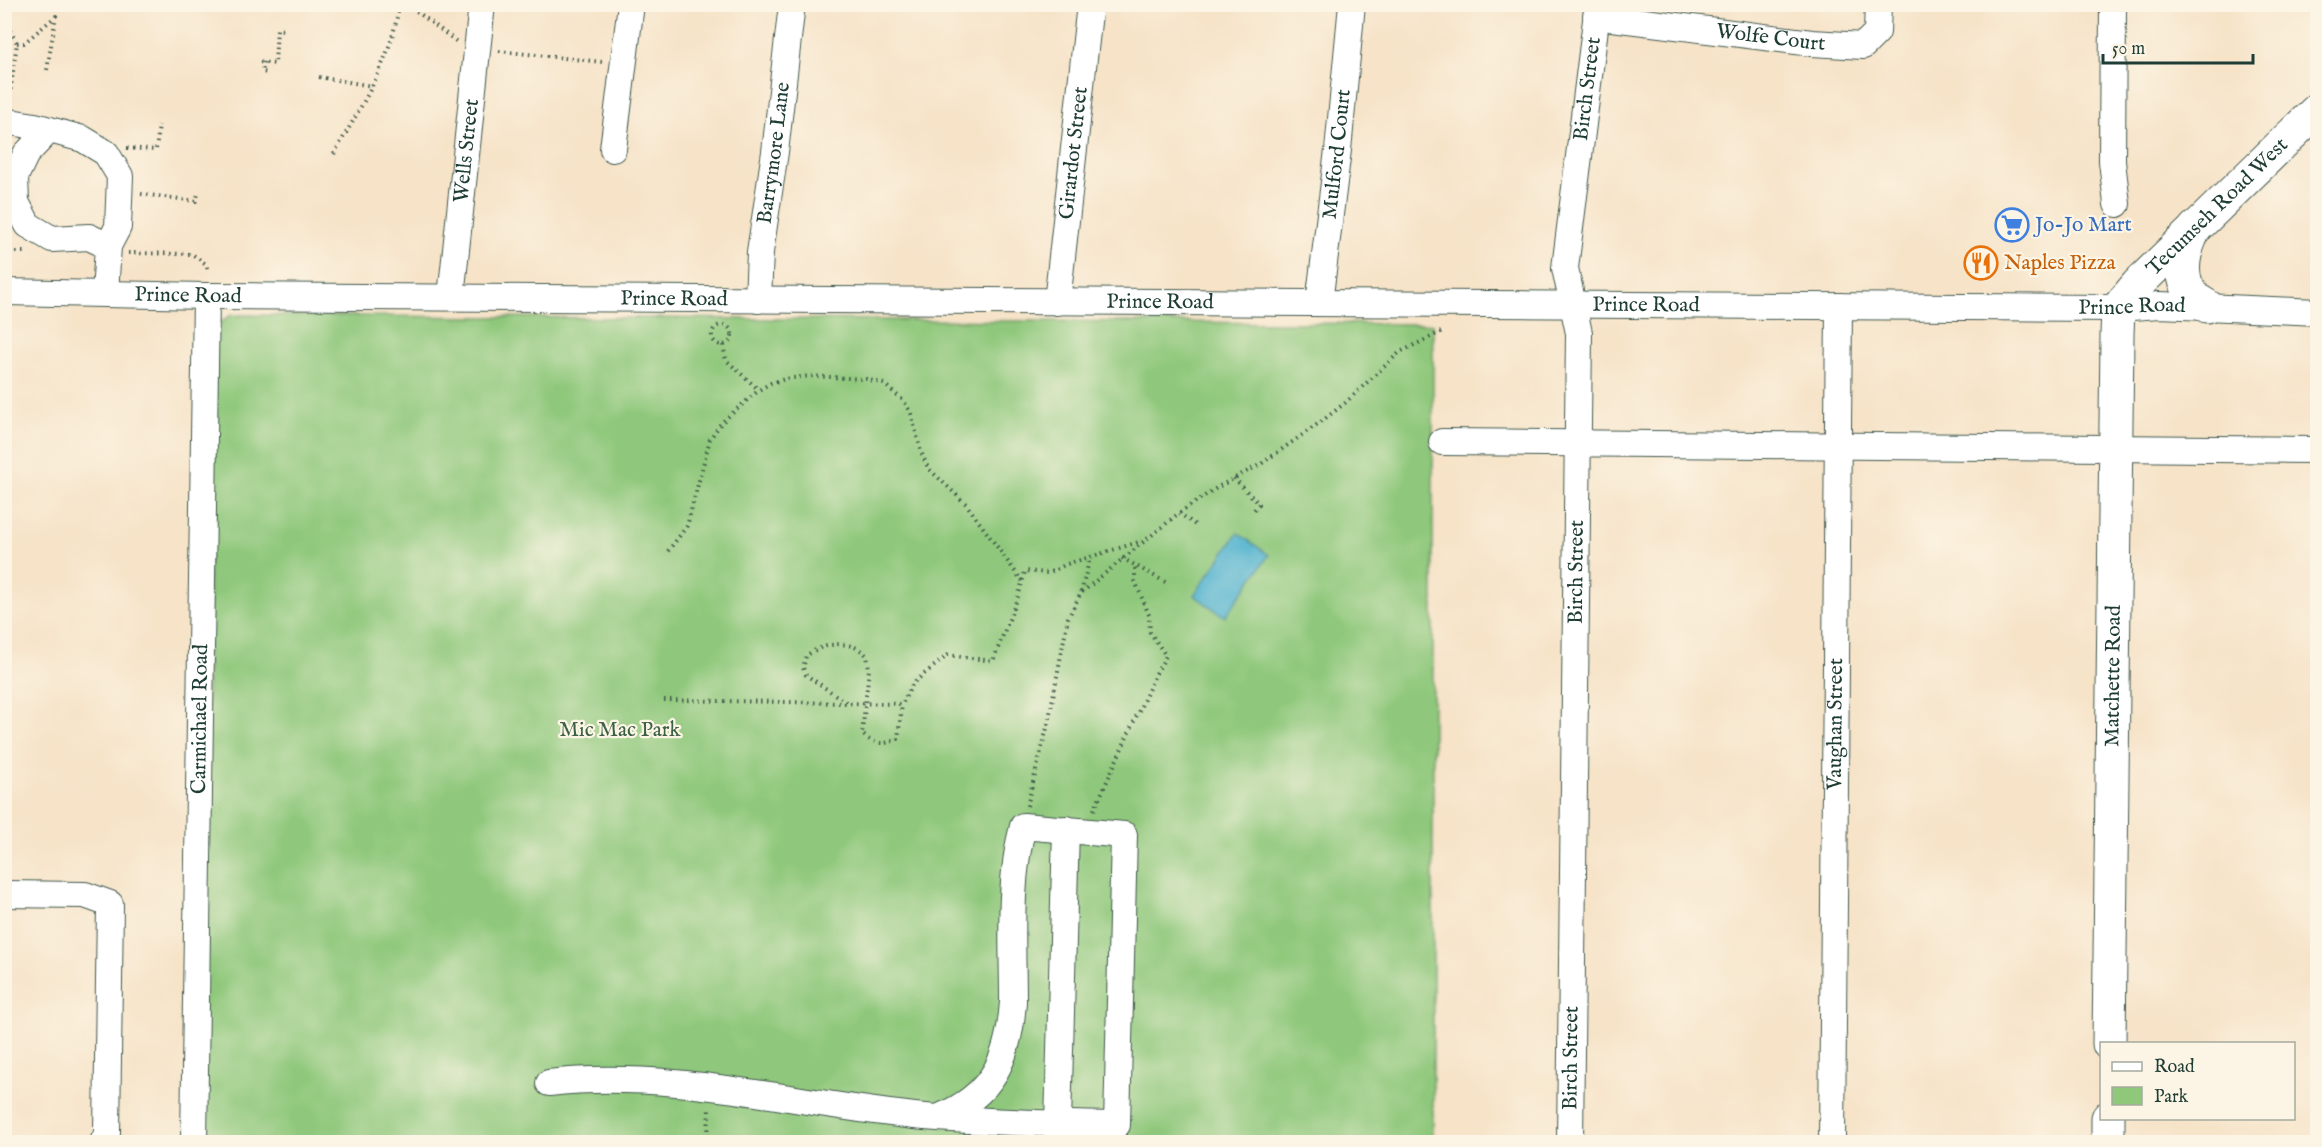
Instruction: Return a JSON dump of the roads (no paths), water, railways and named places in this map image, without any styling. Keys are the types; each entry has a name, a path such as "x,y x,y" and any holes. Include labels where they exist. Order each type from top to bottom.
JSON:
{"main road":[{"name":"Tecumseh Road West","path":"2118,308 2138,284 2195,227 2318,109"},
{"path":"2195,227 2185,249 2183,271 2192,294 2207,306"},
{"name":"Matchette Road","path":"2109,1042 2114,449 2118,308"},
{"path":"2108,1120 2108,1143"}],"street":[{"name":"Wells Street","path":"451,297 482,4"},
{"path":"613,149 632,4"},
{"name":"Barrymore Lane","path":"758,300 760,252 775,152 792,4"},
{"name":"Girardot Street","path":"1057,302 1090,4"},
{"name":"Mulford Court","path":"1319,303 1338,150 1352,4"},
{"name":"Wolfe Court","path":"1597,10 1812,43 1863,46 1877,32 1878,4"},
{"path":"2113,4 2112,161 2117,204"},
{"name":"Birch Street","path":"1570,1143 1579,333 1565,268 1597,10"},
{"path":"6,113 49,130 82,139 106,153 120,176 118,227 108,246 105,294"},
{"path":"49,130 26,154 15,177 16,202 28,225 52,239 89,237 108,246"},
{"name":"Prince Road","path":"4,292 207,296 1057,302 2118,308 2160,305 2318,312"},
{"name":"Carmichael Road","path":"194,1143 207,296"},
{"name":"Vaughan Street","path":"1833,1143 1839,306"},
{"path":"1442,442 2318,450"},
{"path":"549,1083 584,1079 710,1087 940,1117 1117,1125 1124,835 1023,826 1016,852 1014,874 1012,1023 1005,1052 999,1066 979,1094 956,1111 940,1117"},
{"path":"1058,1124 1066,829"},
{"path":"4,894 85,896 110,904 107,1134 103,1143"}],"water":[{"path":"1238,533 1269,555 1225,617 1194,595"}],"place":[{"name":"Jo-Jo Mart","path":"2012,225"},
{"name":"Naples Pizza","path":"1981,263"}],"park label":[{"name":"Mic Mac Park","path":"620,730"}]}
